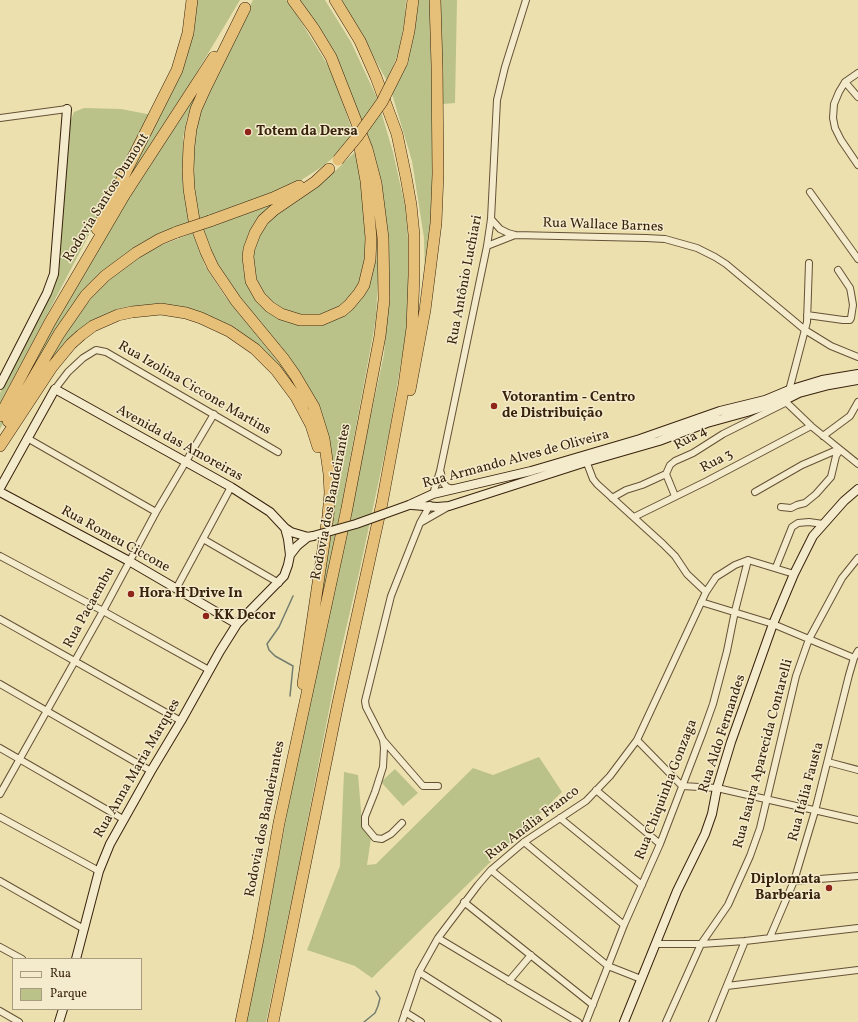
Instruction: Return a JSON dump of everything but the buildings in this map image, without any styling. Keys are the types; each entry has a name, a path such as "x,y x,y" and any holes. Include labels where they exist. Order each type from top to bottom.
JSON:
{"highway":[{"path":"50,322 62,293 97,228 177,70 188,33 192,0"},
{"name":"Rodovia dos Bandeirantes","path":"241,1022 290,770 311,679 375,363 382,318 384,280 384,238 380,206 376,183 367,149 331,56 314,29 292,0"},
{"path":"274,1022 338,703 382,503 404,385 412,328 414,258 412,213 402,157 391,115 360,41 335,0"},
{"path":"382,503 397,460 402,438 425,310 434,236 438,174 437,66 434,0"},
{"path":"353,112 366,181 369,208 371,238 370,260 367,276 359,293 342,311 321,320 300,320 281,314 270,307 260,297 251,281 248,257 249,249 255,233 263,220 274,210 315,182 329,169 357,137 382,102 402,62 409,32 413,1"},
{"path":"247,4 196,109 191,129 188,170 194,220 199,236 213,267 236,301 296,375 314,407 324,439 330,493 326,539 290,770"},
{"name":"Rodovia Santos Dumont","path":"0,416 50,322 125,194 247,4"},
{"path":"0,436 58,334 86,295 105,276 130,257 148,246 177,232 273,198 292,190 329,169"},
{"path":"0,446 52,366 81,335 104,321 118,315 132,312 162,309 186,313 229,331 255,349 276,370 296,397 312,425 320,457 325,494 326,539"}],"main road":[{"path":"0,385 44,300 54,274 67,109"},
{"name":"Rua Armando Alves de Oliveira","path":"410,505 437,507 453,505 720,411 765,400 789,390 822,380 858,374"},
{"name":"Rua Armando Alves de Oliveira","path":"311,537 356,524 410,505 433,494 659,441 707,423 786,400 799,393 829,385 858,380"},
{"path":"0,488 55,389"},
{"name":"Avenida das Amoreiras","path":"55,389 231,487 270,512 285,528 296,534 311,537"},
{"name":"Rua Aldo Fernandes","path":"624,1022 677,891 705,834 712,814 717,788 731,742 773,624 794,574 813,536 844,500 858,489"},
{"path":"453,505 457,495 455,490"},
{"name":"Rua Romeu Ciccone","path":"0,492 129,561 237,624"},
{"path":"430,506 433,494"},
{"path":"237,624 278,583 286,571 290,555 285,528"},
{"path":"290,555 297,546 311,537"},
{"name":"Rua Anna Maria Marques","path":"76,958 99,871 110,844 209,670 237,624"},
{"path":"59,1022 63,1010"}],"street":[{"name":"Rua Antônio Luchiari","path":"433,494 440,471 487,246 491,219 497,100 505,67 526,0"},
{"path":"858,73 845,82 834,104 833,118 840,140 858,165"},
{"path":"845,82 858,97"},
{"path":"0,118 67,109"},
{"path":"810,192 858,259"},
{"name":"Rua Wallace Barnes","path":"491,219 500,229 515,235 665,239 697,248 726,264 805,330 836,348 858,356"},
{"name":"Rua Wallace Barnes","path":"487,246 515,235"},
{"path":"809,262 807,322 786,400 811,426 858,464"},
{"path":"807,315 850,320 853,305 852,293 838,270"},
{"name":"Rua Izolina Ciccone Martins","path":"55,389 75,364 96,350 106,352 278,452"},
{"name":"Rua 4","path":"612,498 626,490 642,485 666,474 670,465 786,400"},
{"path":"823,436 850,416 858,402"},
{"name":"Rua Pacaembu","path":"0,794 103,611 156,512 214,414"},
{"path":"850,416 858,415"},
{"name":"Rua 3","path":"634,517 707,481 811,426"},
{"path":"27,438 156,512"},
{"path":"755,492 802,465 840,449"},
{"path":"781,507 791,508 805,503 816,494 831,476 836,456 840,449"},
{"path":"586,459 593,478 597,484 666,546 687,574 706,592"},
{"path":"440,471 444,484 455,490"},
{"path":"666,474 675,496"},
{"path":"176,589 231,487"},
{"path":"420,523 453,505"},
{"path":"430,506 420,523 389,602 365,701 366,708 383,740 423,786 438,786"},
{"path":"776,568 792,527 798,523 808,522 823,524"},
{"path":"203,539 278,583"},
{"path":"0,556 209,670"},
{"name":"Rua Isaura Aparecida Contarelli","path":"666,1022 701,944 728,905 750,856 760,828 796,676 809,639 842,578 858,558"},
{"path":"748,560 794,574"},
{"name":"Rua Anália Franco","path":"402,1022 419,972 438,938 464,902 491,870 524,842 586,801 620,764 637,740 706,592 716,577 735,565 748,560"},
{"name":"Rua Chiquinha Gonzaga","path":"586,1022 624,925 660,844 713,704 748,560"},
{"path":"701,602 735,611 773,624 854,658"},
{"path":"0,619 181,721"},
{"name":"Rua Itália Fausta","path":"770,938 794,881 816,811 854,658 858,651"},
{"path":"0,684 151,771"},
{"path":"383,740 383,767 366,813 364,824 366,829 375,838 382,839 391,834 402,823"},
{"path":"637,740 682,786 717,788 858,820"},
{"path":"0,748 123,819"},
{"path":"828,762 858,770"},
{"path":"596,790 660,844"},
{"path":"0,817 99,871"},
{"path":"560,818 642,885"},
{"path":"524,842 624,925"},
{"path":"491,870 608,966 641,979"},
{"path":"794,881 858,876"},
{"path":"0,882 84,929"},
{"path":"464,902 593,1005"},
{"path":"655,944 701,944 745,941 858,928"},
{"path":"438,938 578,1022"},
{"path":"712,1022 745,941"},
{"path":"0,947 20,958"},
{"path":"509,981 531,955"},
{"path":"727,986 858,970"},
{"path":"419,972 498,1022"},
{"path":"0,1011 19,1022"},
{"path":"405,1012 421,1022"}],"green space":[{"path":"195,0 240,0 188,87 114,202 172,89"},
{"path":"253,0 286,0 292,7 330,69 353,133 333,158 300,181 287,188 198,220 191,166 197,119 217,70"},
{"path":"299,0 325,0 351,42 377,98 393,152 405,206 410,261 408,321 389,433 339,659 297,874 266,1022 246,1022 299,752 384,354 387,321 368,138 346,81 328,42"},
{"path":"342,0 406,0 405,17 399,51 387,81"},
{"path":"419,0 431,0 433,212 425,277 424,238 412,161 392,94 415,26"},
{"path":"439,0 457,0 455,103 443,104"},
{"path":"199,89 187,118 183,138 183,188 190,223 143,245 60,326 0,429 0,423 29,369 135,183"},
{"path":"84,108 121,109 152,115 0,404 0,393 56,282 69,125 74,112"},
{"path":"358,149 364,194 367,255 361,283 341,306 319,315 304,316 292,313 281,308 271,300 263,292 258,282 254,272 254,252 260,234 275,215 317,187"},
{"path":"277,203 243,257 243,268 246,278 280,319 305,326 318,325 356,304 376,232 377,261 379,262 376,316 373,335 328,577 317,619 329,537 324,425 234,291 216,261 203,229"},
{"path":"193,233 205,266 224,295 292,379 310,410 315,422 279,369 198,314 111,315 52,362 50,360 73,322 94,295 106,283 120,271 147,253 162,245"},
{"path":"539,757 562,792 372,978 355,966 307,950 340,866 344,772 358,775 362,822 371,838 367,865 376,864 473,768 493,775"},
{"path":"395,769 418,793 403,806 381,782"}],"waterway":[{"path":"290,696 293,666 275,656 269,650 267,644 279,627 293,596"},
{"path":"364,1022 375,1013 378,1006 380,998 376,991"}],"place":[{"name":"Totem da Dersa","path":"248,132"},
{"name":"Votorantim - Centro de Distribuição","path":"494,406"},
{"name":"Hora H Drive In","path":"131,594"},
{"name":"KK Decor","path":"206,616"},
{"name":"Diplomata Barbearia","path":"829,888"}]}
